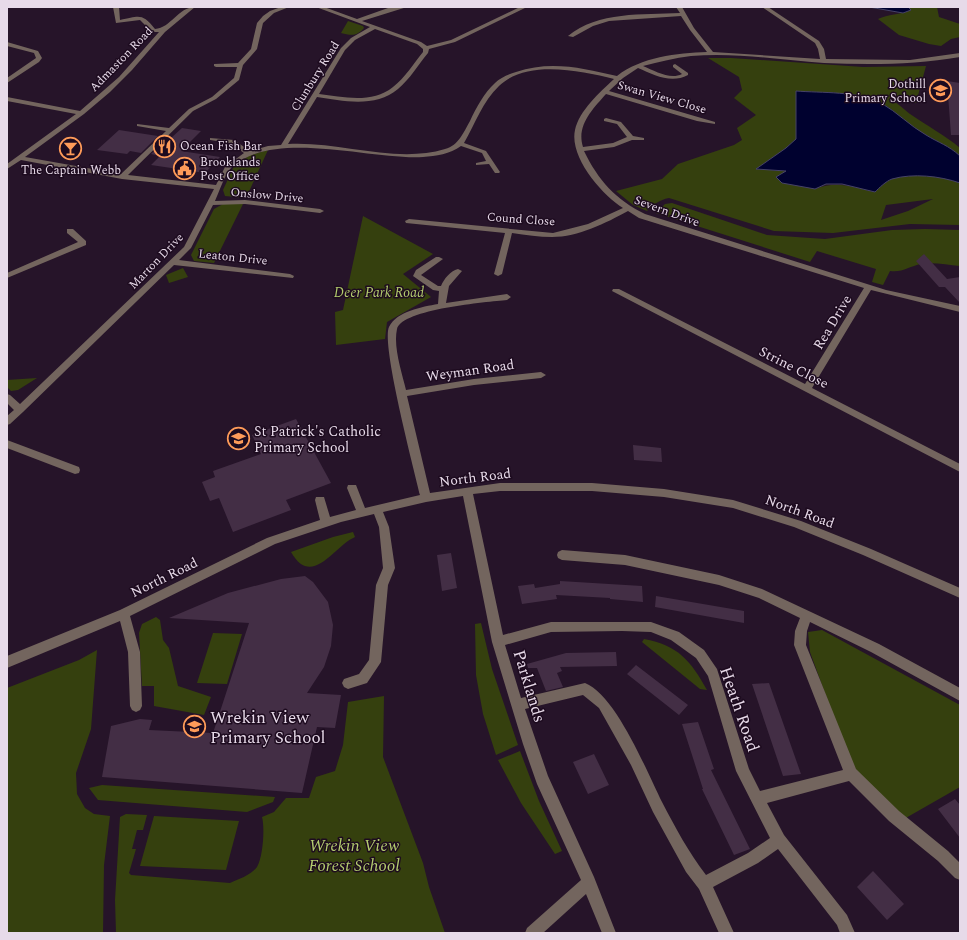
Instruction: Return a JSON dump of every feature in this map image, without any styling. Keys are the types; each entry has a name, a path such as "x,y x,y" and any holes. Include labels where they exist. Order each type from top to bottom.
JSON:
{"street":[{"path":"116,7 118,22 140,18 144,19 154,30 165,30"},
{"name":"Admaston Road","path":"7,167 82,113 122,78 165,30 192,7"},
{"path":"122,177 191,110 214,98 237,79 240,65 254,49 260,23 272,12 286,7"},
{"path":"319,7 419,43 426,48"},
{"path":"357,21 388,10 404,7"},
{"path":"426,48 453,41 524,7"},
{"path":"679,7 682,14 712,54"},
{"path":"765,7 816,42 821,49 823,60"},
{"path":"571,36 591,25 608,19 682,14"},
{"name":"Clunbury Road","path":"284,146 314,95 348,43 375,27"},
{"path":"7,44 36,52 39,55 38,61 7,82"},
{"path":"314,95 362,99 388,93 396,88 426,52 426,48"},
{"name":"Severn Drive","path":"960,55 932,59 877,62 712,54 678,56 660,59 632,68 618,78 586,114 579,125 577,139 580,150 590,171 606,192 627,209 653,221 868,288 960,309"},
{"path":"216,65 240,65"},
{"path":"638,66 670,77 679,78 686,74 675,66"},
{"path":"497,172 484,152 460,144 487,96 496,85 518,73 548,67 564,67 586,70 618,78"},
{"name":"Swan View Close","path":"605,92 633,99 675,114 713,123"},
{"path":"7,99 82,113"},
{"path":"606,120 619,123 631,138"},
{"path":"139,124 171,130"},
{"path":"580,150 614,145 631,138 642,139"},
{"path":"212,139 232,141 248,153"},
{"name":"Marton Drive","path":"7,422 187,248 211,203 227,168 235,160 248,153 263,148 284,146 422,156 454,149 460,144"},
{"path":"19,158 122,177 174,184 218,186"},
{"path":"478,164 491,162"},
{"name":"Onslow Drive","path":"211,203 245,202 320,211"},
{"name":"Cound Close","path":"409,221 509,232 553,235 563,234 604,221 627,209"},
{"path":"7,276 83,243 70,231"},
{"path":"498,274 509,232"},
{"path":"439,259 419,272 417,276 436,288 443,289"},
{"name":"Leaton Drive","path":"173,262 290,276"},
{"path":"442,306 443,289 446,280 458,270"},
{"name":"Rea Drive","path":"807,389 868,288"},
{"name":"Strine Close","path":"616,291 960,468"},
{"path":"426,498 402,394 392,340 393,328 398,322 410,314 442,306 507,297"},
{"name":"Weyman Road","path":"402,394 474,382 541,375"},
{"path":"7,397 20,410"},
{"path":"7,444 75,470"},
{"name":"North Road","path":"7,662 124,614 271,541 326,522 426,498 467,491 515,486 592,487 664,493 733,504 797,524 867,552 960,593"},
{"path":"352,488 362,513"},
{"name":"Parklands","path":"467,491 498,642 529,744 542,779 589,882 609,933"},
{"path":"320,500 326,522"},
{"path":"348,683 363,679 375,662 382,585 389,568 384,527 377,510"},
{"path":"562,555 625,560 719,580 762,594 875,648 960,696"},
{"path":"124,614 134,652 136,706"},
{"path":"807,616 801,632 800,645 851,774 894,816 943,856 960,873"},
{"name":"Heath Road","path":"498,642 551,627 651,627 675,636 700,654 712,673 744,771 757,799 779,840 842,920 848,933"},
{"path":"517,705 584,689 604,704 636,760 658,808 688,861 704,884 727,933"},
{"path":"757,799 851,774"},
{"path":"704,884 753,858 779,840"},
{"path":"532,933 589,882"}],"green space":[{"path":"908,7 937,7 939,17 960,24 960,37 951,39 941,46 929,44 899,35 878,19 911,10"},
{"path":"348,21 363,26 364,28 359,33 354,35 341,33"},
{"path":"708,58 731,58 863,67 926,66 916,103 887,99 897,103 910,114 954,143 960,148 960,156 956,152 920,131 881,103 872,99 851,94 796,91 796,139 757,169 787,171 815,189 823,186 845,185 874,192 890,180 917,175 935,177 960,183 960,225 910,224 833,233 774,231 669,198 662,200 647,211 633,205 616,191 662,179 678,164 734,145 742,140 737,128 756,115 734,98 742,90 739,77","holes":["933,199 908,211 881,220 886,205"]},
{"path":"268,150 246,198 225,196 223,190 234,166 250,155"},
{"path":"672,203 767,235 825,239 892,230 960,230 960,266 926,263 898,271 890,271 883,285 872,282 876,269 817,251 810,262 656,213 665,204"},
{"path":"223,204 243,204 214,263 194,261 191,255 214,209"},
{"name":"Deer Park Road","path":"363,216 433,254 403,274 431,297 387,322 385,339 336,345 335,312 343,310"},
{"path":"183,268 188,277 169,283 166,275"},
{"path":"37,378 18,390 11,391 7,387 7,380"},
{"path":"353,532 355,537 323,562 315,566 307,567 299,562 291,552 333,537"},
{"path":"156,617 160,620 163,640 169,648 178,686 211,697 204,715 154,706 154,686 142,686 139,633 142,624"},
{"path":"481,623 492,669 518,745 496,755 483,714 476,675 475,624"},
{"path":"822,630 960,705 960,787 904,819 855,769 845,748 810,652 808,632"},
{"path":"213,633 242,634 227,684 197,683"},
{"path":"644,639 666,645 675,650 689,663 707,690 700,689 642,642"},
{"path":"97,650 91,729 76,773 77,794 85,808 94,814 110,816 104,865 103,933 7,933 7,688 79,660"},
{"name":"Wrekin View Forest School","path":"384,696 383,757 423,863 429,887 445,933 116,933 115,900 120,817 126,814 147,815 143,830 137,830 132,849 136,849 129,873 131,875 230,883 248,875 257,867 261,857 263,842 262,817 274,812 286,798 309,798 316,777 335,771 343,745 348,702"},
{"path":"520,751 539,801 562,851 555,854 521,803 498,760"},
{"path":"102,785 275,797 273,802 247,812 98,800 89,788"},
{"path":"154,816 239,821 226,870 140,866"}],"water":[{"path":"869,7 908,7 911,10 903,13"},
{"path":"796,91 851,94 872,99 881,103 920,131 956,152 960,156 960,183 935,177 909,176 892,179 875,192 842,184 826,184 815,189 782,183 776,177 786,171 756,169 796,139"}],"building":[{"path":"947,81 960,83 960,135 951,135"},
{"path":"182,128 201,131 181,151 220,157 205,173 151,165 160,156 151,154 168,138 171,138"},
{"path":"119,130 158,136 141,153 130,151 127,154 97,150"},
{"path":"924,254 947,279 960,277 960,303 945,287 939,287 916,261"},
{"path":"296,419 331,483 286,500 291,510 233,532 219,498 210,501 202,482 215,477 213,471 261,454 252,435"},
{"path":"633,445 661,448 662,462 634,460"},
{"path":"451,553 457,588 442,591 437,555"},
{"path":"305,576 313,582 328,602 333,625 331,646 324,667 307,693 341,695 335,728 317,727 302,793 102,777 111,726 140,719 152,720 149,730 213,733 249,623 169,618 228,593 281,579"},
{"path":"560,581 642,586 643,602 610,598 556,595 557,599 522,604 518,586 534,584 535,588 560,584"},
{"path":"656,596 744,611 744,623 655,607"},
{"path":"616,652 617,666 560,667 562,671 557,673 563,687 546,691 537,668 528,668 527,664 566,653"},
{"path":"636,665 688,705 679,715 627,674"},
{"path":"769,683 801,774 783,776 752,684"},
{"path":"698,722 714,769 711,770 750,849 734,855 702,789 682,724"},
{"path":"594,754 609,785 588,794 573,762"},
{"path":"955,799 960,805 960,838 938,809"},
{"path":"873,871 904,904 887,920 857,887"}],"place":[{"name":"Dothill Primary School","path":"941,91"},
{"name":"Ocean Fish Bar","path":"164,146"},
{"name":"The Captain Webb","path":"71,149"},
{"name":"Brooklands Post Office","path":"184,169"},
{"name":"St Patrick's Catholic Primary School","path":"239,439"},
{"name":"Wrekin View Primary School","path":"195,727"}]}
